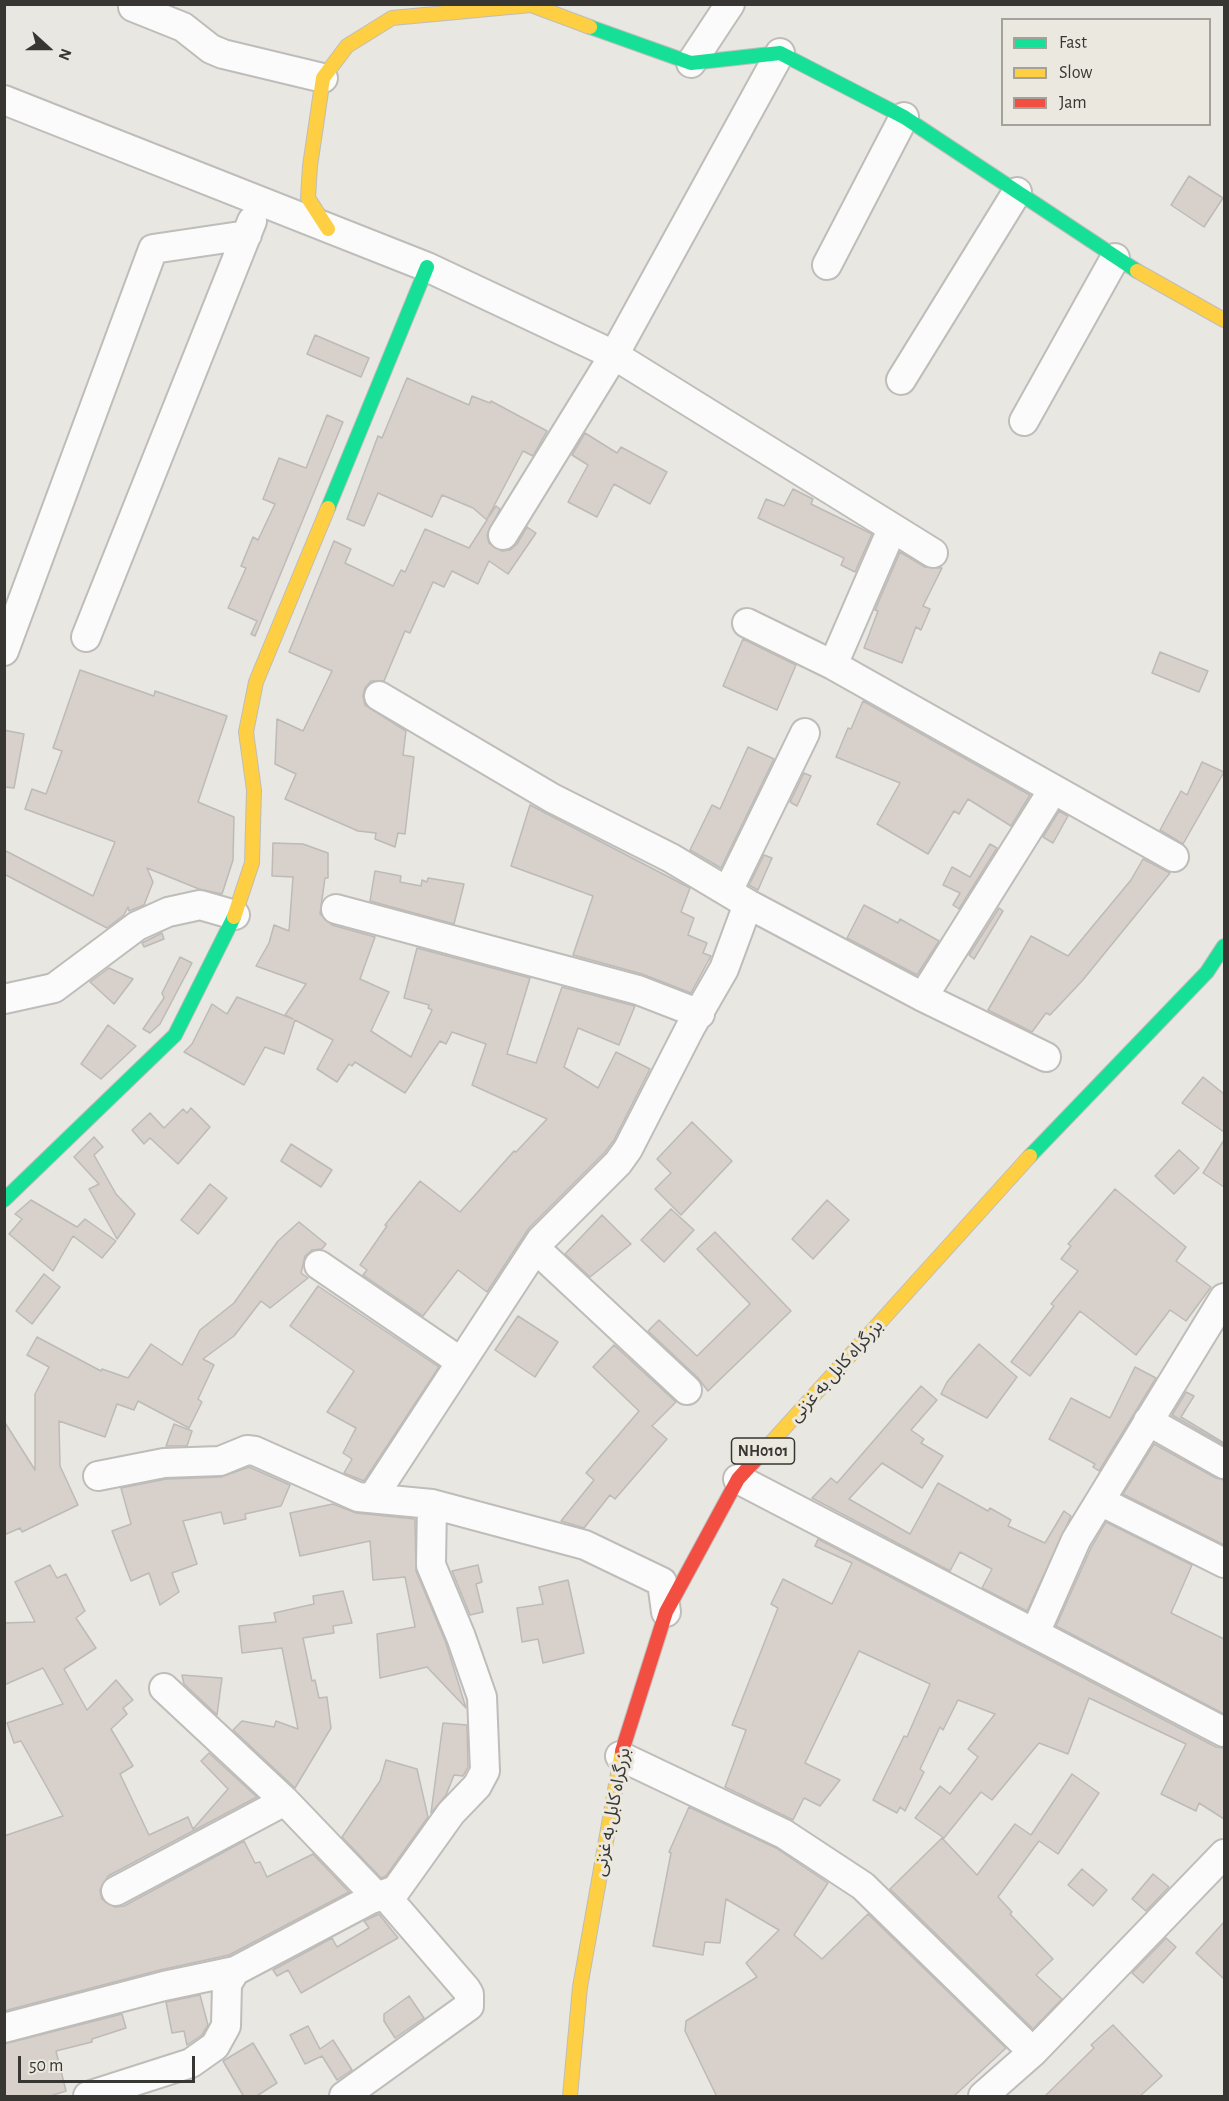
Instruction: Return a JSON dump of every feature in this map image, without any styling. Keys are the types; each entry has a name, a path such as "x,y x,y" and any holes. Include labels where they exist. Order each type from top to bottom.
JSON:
{"main road":[{"path":"328,229 308,198 323,78 347,46 392,18 531,5 691,63 780,54 904,117 1115,258 1224,320"},
{"path":"4,1200 176,1035 235,915 252,863 254,790 246,732 255,682 427,267"},
{"name":"بزرگراه کابل به غزنی","path":"570,2097 580,1987 620,1756 666,1612 738,1479 1032,1154 1207,972 1224,946"}],"street":[{"path":"691,63 730,4"},
{"path":"133,7 183,27 211,50 323,78"},
{"path":"503,535 614,356 780,54"},
{"path":"4,100 427,267 614,356 933,553"},
{"path":"827,265 904,117"},
{"path":"901,380 1017,192"},
{"path":"86,637 260,202"},
{"path":"4,651 153,249 247,235"},
{"path":"1024,421 1115,258"},
{"path":"834,664 892,529"},
{"path":"747,623 834,664 1174,857"},
{"path":"379,696 552,798 671,858 923,997 1046,1057"},
{"path":"373,1497 541,1240 618,1163 628,1149 724,969 738,897 805,733"},
{"path":"923,997 1053,790"},
{"path":"4,999 54,988 136,926 168,912 200,905 235,915"},
{"path":"336,909 638,990 699,1014"},
{"path":"536,1249 687,1390"},
{"path":"319,1265 461,1362"},
{"path":"1035,1633 1076,1540 1224,1298"},
{"path":"1148,1421 1224,1464"},
{"path":"98,1476 164,1463 220,1461 247,1450 255,1451 358,1497 432,1504 585,1545 662,1582 666,1612"},
{"path":"738,1479 1224,1732"},
{"path":"1100,1500 1224,1563"},
{"path":"4,2028 235,1971 396,1890 451,1813 477,1786 484,1771 482,1697 461,1637 431,1565 432,1504"},
{"path":"164,1688 285,1801 381,1896 469,1994 469,2007 344,2097"},
{"path":"620,1756 784,1834 863,1886 1033,2052"},
{"path":"116,1891 285,1801"},
{"path":"983,2097 1033,2052 1224,1854"},
{"path":"88,2097 191,2063 215,2046 225,2025 227,1984 235,1971"}],"building":[{"path":"1189,176 1223,198 1204,227 1171,205"},
{"path":"315,335 369,358 361,377 307,354"},
{"path":"407,378 469,405 472,396 490,403 491,401 547,431 533,456 523,451 487,519 496,506 500,509 487,535 489,543 502,551 510,550 517,544 527,527 536,533 508,574 489,561 478,584 452,571 444,587 433,582 410,633 405,631 384,681 371,681 365,688 363,696 365,705 406,731 403,755 414,757 405,834 398,833 395,847 375,839 376,833 358,831 285,799 296,774 275,764 277,719 303,731 332,671 289,652 334,541 351,549 345,563 393,586 401,570 405,572 425,529 469,548 487,520 473,508 442,495 432,517 378,493 364,526 347,519 378,436 382,438"},
{"path":"327,415 343,422 255,636 251,634 257,621 228,608 246,568 241,566 253,537 258,540 275,504 263,499 279,458 306,468"},
{"path":"585,433 617,453 621,447 667,472 650,504 614,484 597,517 568,502 588,465 572,455"},
{"path":"793,489 813,499 811,504 872,534 855,572 841,565 844,558 758,518 766,499 784,506"},
{"path":"900,552 925,567 942,568 923,606 930,609 921,630 916,627 902,663 864,648 878,611 875,610"},
{"path":"743,639 796,665 777,710 723,686"},
{"path":"1160,652 1208,671 1199,692 1152,673"},
{"path":"80,670 154,696 155,691 227,716 198,802 234,817 233,860 222,894 199,889 147,868 153,882 144,905 129,911 128,907 124,915 107,928 4,874 4,850 93,896 115,842 25,809 32,789 46,794 62,751 53,748"},
{"path":"863,701 1030,795 1011,826 968,799 959,814 954,811 928,854 877,824 900,783 836,757"},
{"path":"4,730 24,734 14,788 4,787"},
{"path":"748,747 774,759 721,868 690,850 712,805 720,809"},
{"path":"1202,762 1224,772 1183,844 1160,830 1181,791 1187,795"},
{"path":"804,773 811,776 797,806 790,802"},
{"path":"530,805 690,888 681,912 694,918 688,935 707,943 703,953 711,956 691,993 642,974 573,955 593,896 511,866"},
{"path":"1059,811 1068,816 1053,843 1043,837"},
{"path":"273,843 303,844 328,853 328,878 325,878 320,914 332,925 375,937 360,979 389,992 371,1031 411,1057 432,1010 428,1008 429,1005 404,998 417,948 530,978 507,1054 536,1063 562,987 635,1006 619,1045 578,1028 564,1067 598,1088 616,1052 650,1069 614,1140 605,1152 529,1228 487,1292 458,1270 423,1316 363,1275 367,1270 360,1265 387,1226 385,1225 420,1181 460,1212 514,1151 516,1152 547,1119 472,1085 486,1044 452,1032 446,1044 440,1041 405,1093 355,1062 352,1066 349,1064 337,1082 317,1069 333,1040 295,1020 284,1054 265,1047 244,1085 184,1052 192,1044 212,1004 227,1014 237,997 293,1019 285,1015 306,984 256,966 269,943 274,925 289,931 293,877 272,876"},
{"path":"990,844 997,848 959,909 953,905 960,893 943,885 952,867 970,877"},
{"path":"764,855 772,858 758,890 749,885"},
{"path":"1143,859 1170,873 1082,981 1050,1015 1046,1013 1032,1032 988,1010 1031,936 1068,956 1131,880"},
{"path":"375,871 401,876 400,882 421,886 422,880 427,882 428,878 464,884 454,924 370,901"},
{"path":"864,905 898,923 900,919 939,941 917,975 847,938"},
{"path":"999,908 1003,911 974,959 969,955"},
{"path":"162,933 164,939 144,947 142,943"},
{"path":"180,957 192,963 160,1024 150,1033 143,1029 164,998 162,993"},
{"path":"109,968 133,979 114,1004 90,982"},
{"path":"108,1025 136,1046 101,1079 81,1064"},
{"path":"1203,1077 1224,1094 1224,1132 1182,1103"},
{"path":"191,1108 210,1127 178,1164 150,1138 144,1144 132,1130 150,1113 164,1128 183,1109 187,1113"},
{"path":"692,1122 732,1161 681,1215 655,1189 671,1173 657,1159"},
{"path":"94,1137 103,1147 94,1155 116,1194 135,1214 117,1239 89,1189 99,1184 74,1157"},
{"path":"1224,1140 1224,1187 1203,1173"},
{"path":"291,1144 332,1170 321,1187 281,1161"},
{"path":"1179,1150 1199,1168 1174,1194 1155,1176"},
{"path":"210,1184 227,1198 198,1234 181,1220"},
{"path":"1115,1189 1186,1247 1176,1261 1211,1287 1186,1321 1170,1310 1136,1355 1080,1311 1030,1376 1011,1362 1054,1306 1051,1304 1078,1271 1061,1259 1071,1246 1068,1244"},
{"path":"31,1200 77,1227 85,1219 116,1241 102,1258 73,1236 53,1271 9,1234 22,1219 15,1214"},
{"path":"827,1200 849,1220 813,1259 792,1239"},
{"path":"671,1209 694,1230 664,1262 641,1240"},
{"path":"602,1215 631,1244 590,1277 565,1254"},
{"path":"299,1222 326,1244 322,1249 312,1250 305,1256 301,1273 308,1278 270,1308 261,1301 234,1336 203,1359 214,1365 198,1399 202,1402 189,1428 138,1401 134,1410 117,1404 105,1437 59,1421 60,1466 78,1505 22,1532 20,1528 4,1535 4,1421 35,1470 35,1394 49,1367 27,1355 37,1337 101,1371 102,1369 128,1378 151,1344 182,1365 200,1330 234,1303 278,1241"},
{"path":"715,1232 791,1311 708,1391 698,1378 648,1331 659,1320 697,1356 750,1304 697,1249"},
{"path":"44,1274 60,1287 32,1324 16,1311"},
{"path":"318,1286 439,1367 364,1481 344,1473 352,1459 343,1453 356,1428 327,1412 354,1371 290,1326"},
{"path":"518,1316 558,1342 535,1377 495,1350"},
{"path":"979,1344 1017,1377 987,1418 941,1394 947,1382"},
{"path":"614,1345 676,1402 652,1426 667,1439 615,1499 610,1495 584,1528 561,1521 594,1480 586,1473 639,1411 593,1367"},
{"path":"1135,1367 1156,1378 1099,1471 1093,1467 1095,1464 1049,1439 1071,1398 1110,1418"},
{"path":"921,1386 937,1400 911,1430 924,1439 921,1443 943,1456 922,1488 882,1463 849,1499 910,1534 938,1483 988,1511 990,1508 1011,1520 1008,1526 1045,1543 1064,1511 1071,1516 1027,1611 982,1588 992,1569 960,1552 950,1571 812,1498 831,1478 837,1483"},
{"path":"1186,1392 1194,1396 1181,1417 1224,1445 1172,1415"},
{"path":"174,1424 192,1431 187,1446 166,1446"},
{"path":"1154,1444 1216,1478 1224,1480 1224,1545 1123,1494"},
{"path":"249,1467 290,1485 281,1506 245,1514 246,1519 224,1524 221,1512 183,1521 197,1564 172,1573 179,1592 160,1605 149,1573 131,1581 112,1531 131,1524 121,1488 166,1479 221,1477"},
{"path":"333,1504 356,1513 415,1519 416,1571 446,1643 466,1708 427,1667 380,1678 377,1634 415,1627 405,1577 373,1580 370,1541 300,1556 290,1513"},
{"path":"1106,1522 1192,1565 1171,1613 1224,1639 1224,1714 1056,1626 1091,1548"},
{"path":"818,1539 1216,1747 1224,1748 1224,1819 1199,1803 1196,1811 1161,1794 1186,1744 1089,1698 1068,1754 1039,1743 992,1800 981,1792 944,1838 915,1818 940,1786 950,1794 978,1757 968,1749 995,1714 958,1700 943,1730 940,1727 920,1769 924,1772 905,1811 900,1807 897,1813 873,1800 904,1736 907,1737 930,1684 859,1651 805,1763 840,1780 820,1806 804,1798 793,1820 725,1787 746,1730 732,1725 778,1608 771,1604 783,1579 832,1604 852,1563 815,1546"},
{"path":"50,1565 57,1578 66,1574 85,1611 76,1618 96,1648 64,1669 87,1710 116,1680 133,1700 123,1708 127,1714 111,1729 133,1766 120,1774 149,1835 188,1817 193,1829 228,1789 201,1761 209,1753 257,1797 108,1876 100,1890 102,1899 115,1907 124,1906 244,1841 255,1863 260,1862 267,1877 313,1854 349,1892 229,1955 160,1970 4,2011 4,1836 63,1816 21,1741 14,1743 7,1723 63,1704 43,1668 4,1685 4,1623 35,1622 15,1582"},
{"path":"478,1565 482,1582 476,1584 483,1612 470,1615 452,1571"},
{"path":"568,1580 584,1653 543,1663 538,1639 522,1642 517,1608 543,1604 539,1587"},
{"path":"343,1591 352,1623 333,1626 334,1633 303,1638 312,1681 315,1680 319,1698 327,1697 331,1728 295,1788 233,1730 242,1721 274,1727 276,1721 298,1729 282,1648 242,1653 239,1626 276,1622 274,1613 314,1604 313,1596"},
{"path":"182,1675 222,1678 217,1715 184,1684"},
{"path":"443,1723 467,1725 468,1767 463,1776 454,1775 446,1795 431,1813"},
{"path":"386,1760 417,1769 428,1817 386,1876 381,1878 342,1837 380,1781"},
{"path":"1072,1774 1099,1793 1058,1854 1039,1841 998,1897 1012,1912 1010,1914 1053,1959 1036,1975 1062,1999 1033,2029 890,1889 942,1838 977,1875 1015,1824 1031,1835"},
{"path":"689,1807 776,1848 828,1883 794,1935 822,1959 868,1914 1006,2048 953,2097 717,2097 685,2031 686,2021 757,1977 746,1963 779,1930 726,1899 720,1943 705,1942 703,1955 653,1946 671,1853 669,1852"},
{"path":"1082,1869 1107,1890 1093,1906 1068,1885"},
{"path":"1153,1874 1169,1887 1146,1911 1132,1899"},
{"path":"379,1914 398,1938 301,1993 288,1970 277,1976 273,1970 332,1938 337,1947 369,1928 364,1921"},
{"path":"1224,1922 1224,1979 1196,1953"},
{"path":"1166,1938 1176,1947 1143,1983 1132,1973"},
{"path":"200,1995 208,2025 202,2035 187,2045 184,2031 172,2033 166,2002"},
{"path":"409,1996 424,2018 395,2038 384,2021 384,2014"},
{"path":"122,2014 126,2028 92,2039 92,2042 56,2051 66,2091 47,2097 4,2097 4,2044"},
{"path":"1113,2025 1162,2076 1139,2097 1044,2097 1094,2048 1091,2045"},
{"path":"308,2026 320,2049 333,2040 352,2070 337,2080 322,2056 305,2064 290,2035"},
{"path":"253,2043 277,2083 255,2097 244,2097 223,2061"}],"traffic: fast":[{"path":"590,27 691,63 780,53 904,117 1137,271"},
{"path":"328,508 427,267"},
{"path":"4,1200 175,1035 234,917"},
{"path":"1030,1156 1207,972 1224,946"}],"traffic: slow":[{"path":"328,229 308,198 310,166 323,78 347,46 392,18 531,5 590,27"},
{"path":"1137,271 1224,320"},
{"path":"234,917 252,863 254,790 246,732 256,682 328,508"},
{"path":"760,1455 1030,1156"},
{"path":"570,2096 580,1987 622,1751"}],"traffic: jam":[{"path":"622,1751 666,1612 738,1479 760,1455"}]}
